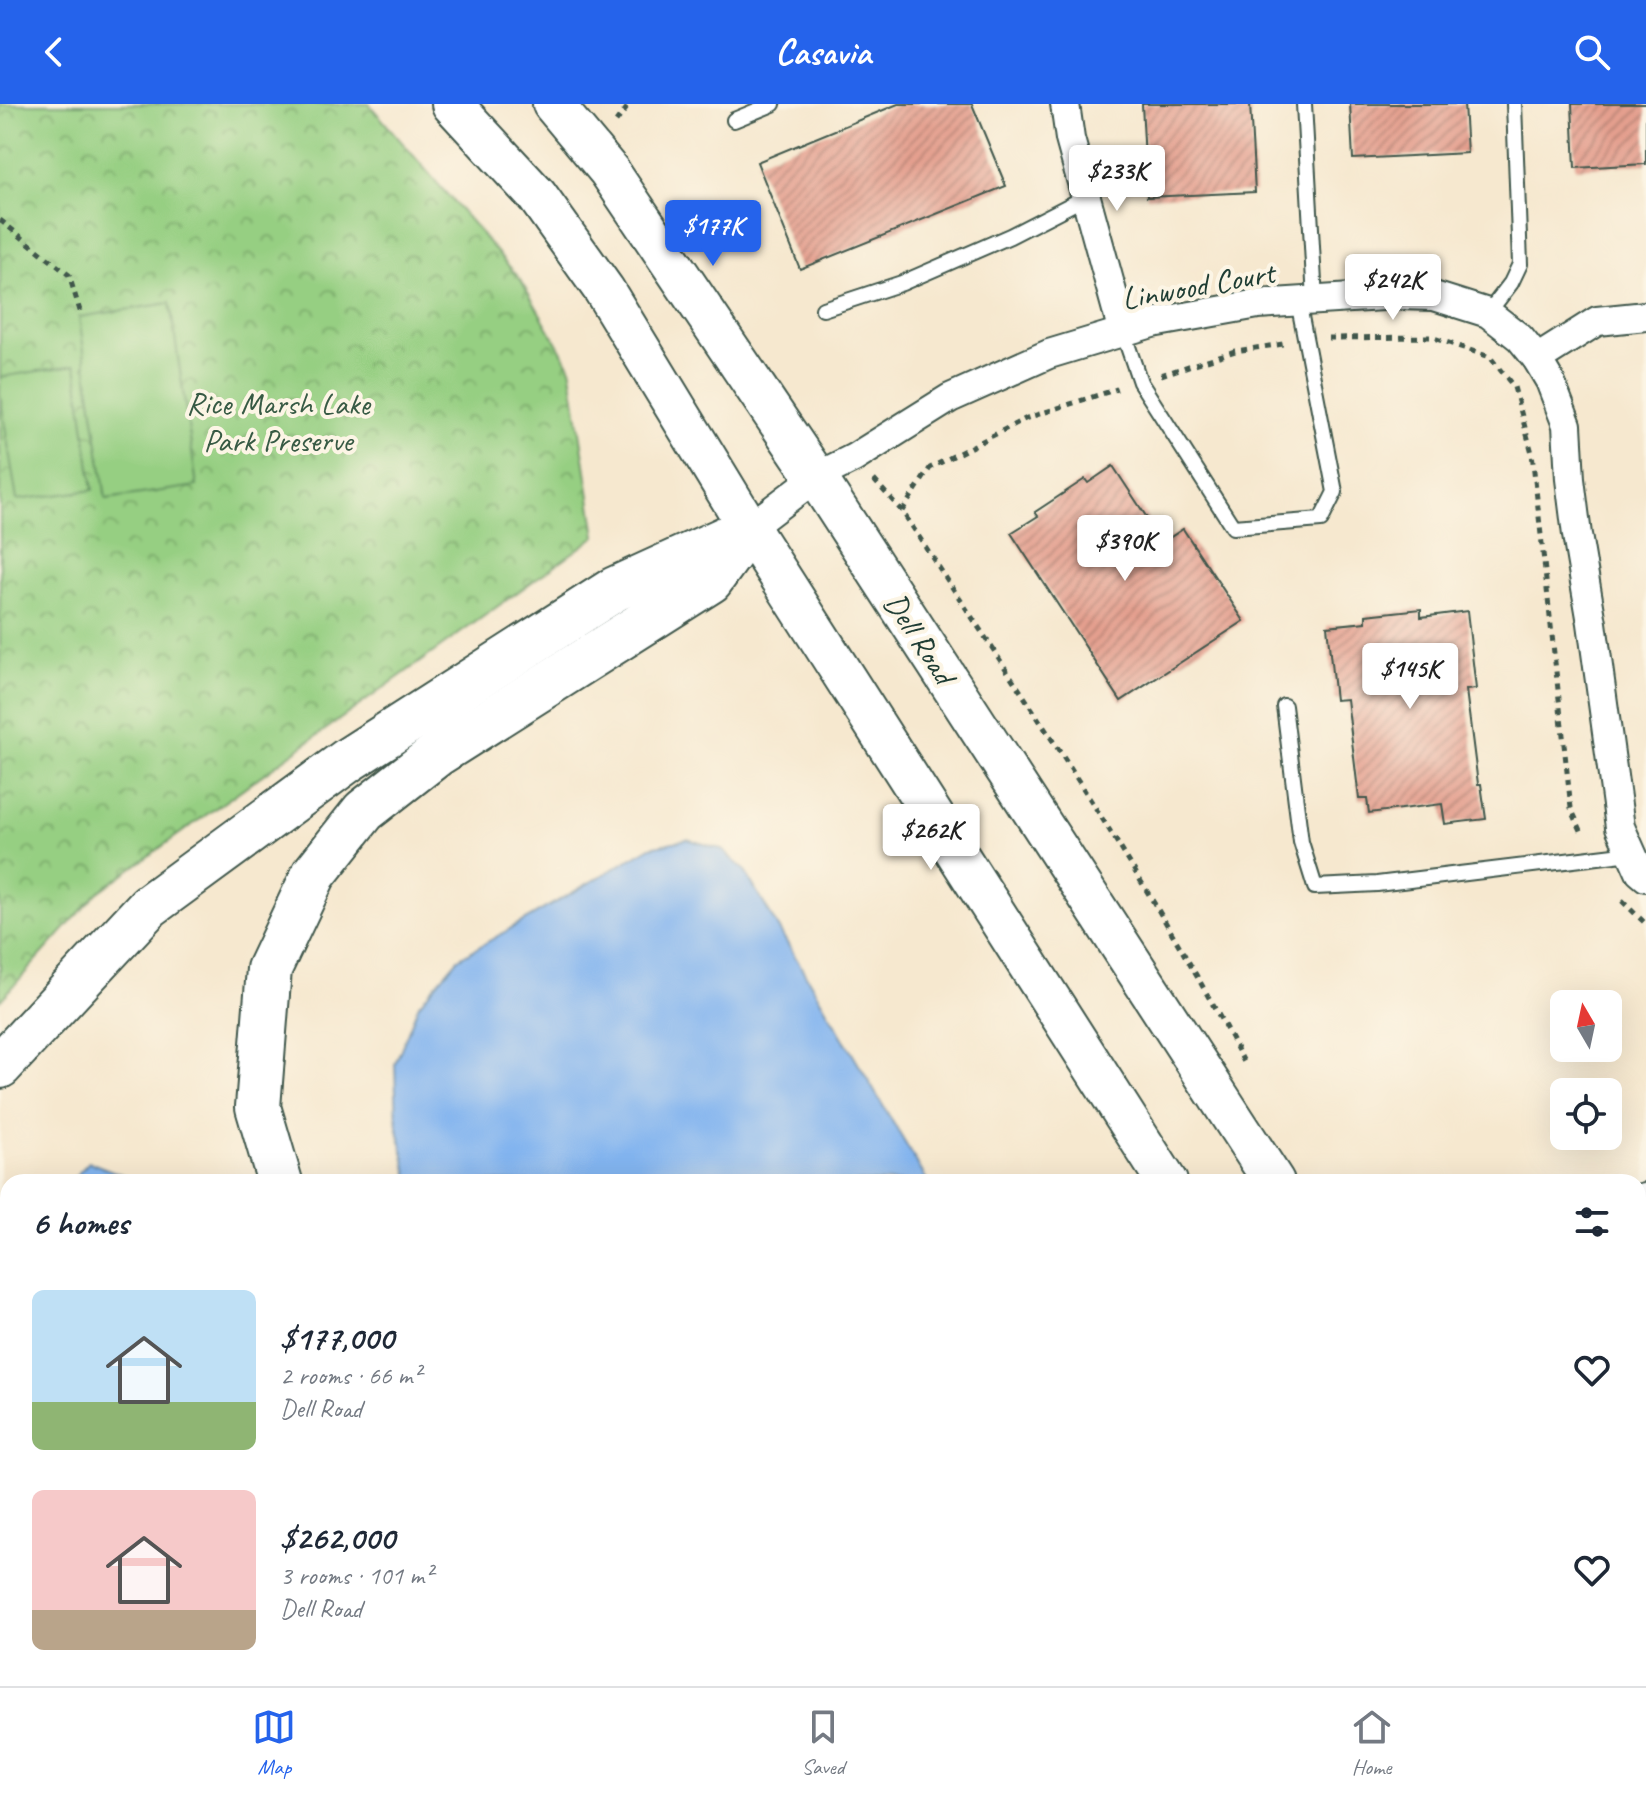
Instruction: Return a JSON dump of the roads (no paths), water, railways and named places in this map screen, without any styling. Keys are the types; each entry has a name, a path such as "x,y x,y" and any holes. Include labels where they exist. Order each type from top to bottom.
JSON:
{"highway":[{"path":"0,1066 149,906 348,760 615,589 749,528"},
{"path":"278,1174 258,1107 269,969 314,874 364,811 437,754 710,581 749,528"}],"main road":[{"path":"452,104 537,196 604,290 749,528 1162,1174"},
{"name":"Dell Road","path":"553,104 609,171 816,477 1268,1174"}],"street":[{"path":"1065,104 1070,139 1123,332"},
{"name":"Linwood Court","path":"749,528 816,477 854,458 950,398 1049,354 1152,323 1258,304 1399,295 1434,296 1488,313 1520,338 1537,359 1550,381 1567,425 1577,535 1620,827 1639,865"},
{"path":"1537,359 1597,321 1646,316"}],"lane":[{"path":"734,120 773,104"},
{"path":"1123,332 1140,382 1233,527 1321,520 1335,492 1305,342 1304,104"},
{"path":"1488,313 1511,283 1520,264 1514,104"},
{"path":"823,309 902,283 1010,236 1086,197"},
{"path":"1284,706 1301,842 1315,887 1377,884 1593,857 1639,865"}],"water":[{"path":"687,839 721,849 744,870 923,1174 408,1174 397,1125 395,1064 419,1004 458,959 651,847"},
{"path":"89,1162 120,1174 78,1174"}],"park label":[{"name":"Rice Marsh Lake Park Preserve","path":"278,422"}]}
